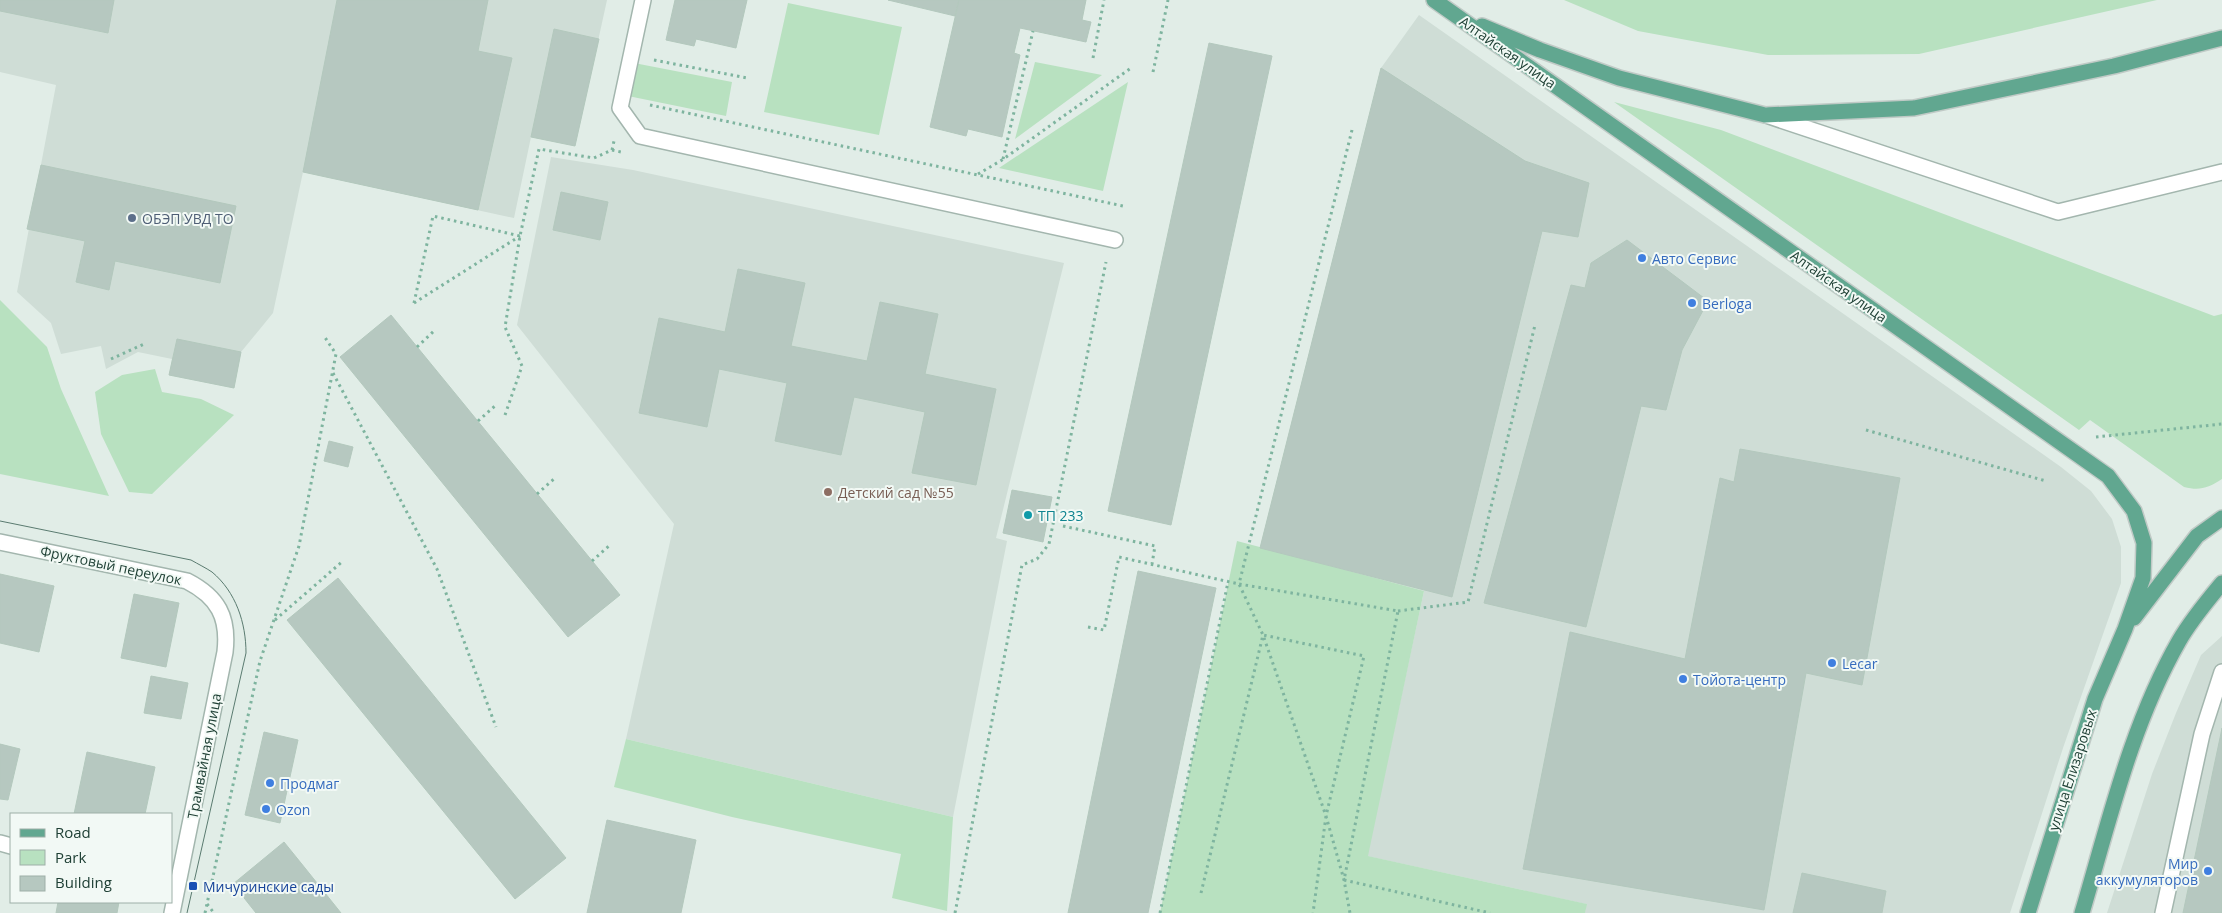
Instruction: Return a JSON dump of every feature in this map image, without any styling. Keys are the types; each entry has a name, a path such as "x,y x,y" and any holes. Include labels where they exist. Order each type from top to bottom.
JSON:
{"main road":[{"name":"Алтайская улица","path":"1434,0 2108,476 2134,511 2144,543 2143,578 2125,629"},
{"path":"1457,16 1540,50 1619,78 1765,114 1914,108 2114,66 2222,38"},
{"path":"2125,629 2197,536 2222,518"},
{"path":"2082,913 2126,767 2148,706 2179,641 2222,583"},
{"name":"улица Елизаровых","path":"2028,913 2088,717 2125,629"}],"street":[{"path":"643,0 621,104 640,136 1115,240"},
{"path":"1765,114 2058,212 2222,172"},
{"name":"Фруктовый переулок","path":"0,542 187,581 204,589 214,602"},
{"name":"Трамвайная улица","path":"172,913 175,882 225,652 227,635 224,618 214,602"},
{"path":"2163,913 2202,734 2222,672"}],"path":[{"path":"1093,58 1104,0"},
{"path":"1153,72 1168,0"},
{"path":"1002,160 1033,30"},
{"path":"631,56 747,78"},
{"path":"977,174 1002,160 1131,68"},
{"path":"612,150 621,104 977,174 1123,206"},
{"path":"1350,913 1344,880 1326,816 1263,635 1239,584 1352,130"},
{"path":"505,416 522,366 504,327 520,236 539,149 594,158 612,150 628,154"},
{"path":"433,216 520,236 487,256 414,304 433,216"},
{"path":"955,913 1022,565 1037,559 1049,544 1107,258"},
{"path":"1088,627 1104,630 1119,557 1228,582 1398,611 1468,602 1535,325"},
{"path":"417,346 435,330"},
{"path":"205,913 260,662 299,546 336,354 324,336"},
{"path":"111,359 144,344"},
{"path":"333,372 437,569 496,727"},
{"path":"478,421 496,405"},
{"path":"2094,438 2222,424"},
{"path":"1866,430 2046,481"},
{"path":"537,494 556,478"},
{"path":"1062,526 1155,546 1152,564"},
{"path":"592,561 610,545"},
{"path":"274,620 343,561"},
{"path":"1160,913 1228,582"},
{"path":"1344,880 1398,611"},
{"path":"1263,635 1364,656 1326,816 1313,913"},
{"path":"1201,893 1263,635"},
{"path":"1344,880 1490,913"},
{"path":"207,904 214,913"}],"shaded area":[{"path":"0,0 607,0 575,146 531,137 514,218 303,172 273,313 241,352 234,388 169,375 172,359 138,352 106,369 101,346 61,354 51,323 17,292 56,85 0,72"},
{"path":"1419,15 2061,467 2091,491 2112,519 2121,547 2121,583 2063,748 2010,913 1585,913 1586,904 1367,856 1424,591 1260,548 1381,68"},
{"name":"Детский сад №55","path":"551,157 633,170 1064,263 996,538 1007,541 953,817 626,739 674,524 517,325"},
{"path":"2222,636 2222,913 2107,913 2152,774 2176,713 2201,655"}],"green space":[{"path":"1564,0 2157,0 1919,54 1768,55 1638,31"},
{"path":"788,3 902,27 879,135 764,112"},
{"path":"1035,62 1102,75 1015,139"},
{"path":"634,63 732,82 726,116 628,96"},
{"path":"1128,82 1103,191 999,168"},
{"path":"1614,102 1721,130 2214,316 2222,314 2222,479 2204,488 2184,487 2090,420 2079,430"},
{"path":"0,300 47,347 61,389 109,496 0,474"},
{"path":"155,369 162,392 201,399 234,415 152,494 129,492 101,434 95,392 122,375"},
{"path":"1237,541 1424,591 1368,856 1587,904 1585,913 1160,913"},
{"path":"626,739 953,817 947,911 892,898 901,854 732,817 614,787"}],"building":[{"path":"0,0 114,0 108,33 0,11"},
{"path":"337,0 488,0 478,51 512,58 478,210 303,172"},
{"path":"675,0 747,0 736,48 696,39 694,46 666,40"},
{"path":"888,0 959,0 955,16"},
{"path":"959,0 1086,0 1082,20 1091,22 1086,42 1020,28 1014,53 1020,55 1002,137 968,129 966,136 930,127"},
{"path":"554,29 599,39 575,146 531,137"},
{"path":"1209,43 1272,56 1171,525 1108,511"},
{"path":"1381,68 1525,161 1589,183 1578,237 1542,231 1452,597 1260,548"},
{"name":"ОБЭП УВД ТО","path":"41,165 236,206 220,283 115,261 109,290 76,282 85,241 27,229"},
{"path":"561,192 608,202 600,240 553,230"},
{"path":"1627,240 1708,301 1682,350 1666,410 1641,406 1586,627 1484,603 1571,285 1585,288 1591,263"},
{"path":"738,269 805,283 791,346 867,361 880,302 938,314 925,374 996,389 976,485 912,473 925,412 854,397 841,455 775,441 787,383 719,369 707,427 639,413 659,318 725,332"},
{"path":"391,315 620,595 568,637 340,357"},
{"path":"177,339 241,352 234,388 169,375"},
{"path":"329,441 353,447 348,467 324,461"},
{"name":"Тойота-центр","path":"1740,449 1900,478 1862,685 1806,673 1764,910 1523,869 1570,632 1685,659 1720,478 1734,482"},
{"name":"ТП 233","path":"1012,490 1052,497 1043,542 1003,533"},
{"path":"1138,571 1216,588 1148,913 1068,913"},
{"path":"0,574 54,586 39,652 0,643"},
{"path":"338,578 566,858 515,899 287,620"},
{"path":"134,594 179,603 166,667 121,658"},
{"path":"151,676 188,683 181,719 144,713"},
{"path":"2222,728 2222,913 2183,913 2220,738"},
{"name":"Продмаг","path":"264,732 298,740 280,823 245,815"},
{"path":"0,744 20,749 8,800 0,799"},
{"path":"87,752 155,767 145,813 74,813"},
{"path":"607,820 696,840 681,913 587,913"},
{"path":"284,842 341,913 256,913 233,884"},
{"path":"1802,873 1886,891 1882,913 1793,913"},
{"path":"58,903 119,903 117,913 56,913"}],"tram line":[{"path":"0,521 191,560 212,572 220,580 238,609 242,619 246,653 187,913"}],"place":[{"name":"ОБЭП УВД ТО","path":"132,218"},
{"name":"Авто Сервис","path":"1642,258"},
{"name":"Berloga","path":"1692,303"},
{"name":"Детский сад №55","path":"828,492"},
{"name":"ТП 233","path":"1028,515"},
{"name":"Lecar","path":"1832,663"},
{"name":"Тойота-центр","path":"1683,679"},
{"name":"Продмаг","path":"270,783"},
{"name":"Ozon","path":"266,809"},
{"name":"Мир аккумуляторов","path":"2208,871"},
{"name":"Мичуринские сады","path":"193,886"}]}
